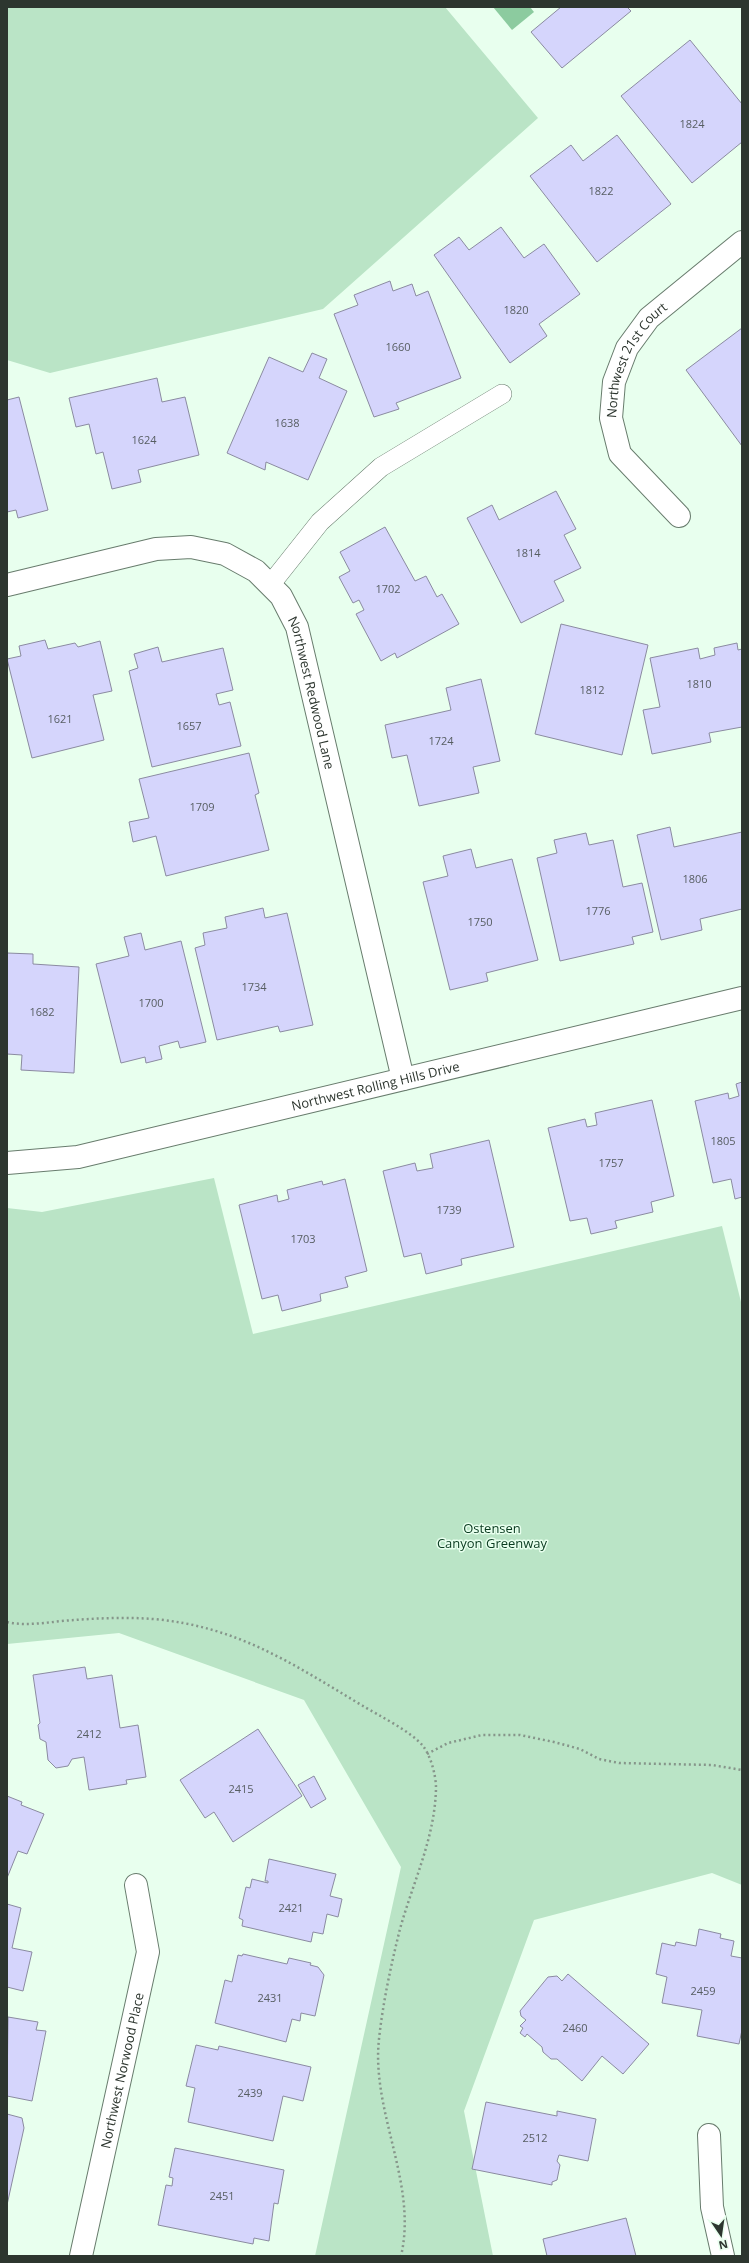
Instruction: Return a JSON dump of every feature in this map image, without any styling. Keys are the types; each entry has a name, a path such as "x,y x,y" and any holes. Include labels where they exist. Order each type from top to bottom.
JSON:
{"street":[{"name":"Northwest 21st Court","path":"679,516 620,454 611,418 614,382 627,348 649,318 742,242"},
{"name":"Northwest Redwood Lane","path":"7,585 156,549 191,546 226,554 256,571 281,596 297,628 403,1079"},
{"name":"Northwest Rolling Hills Drive","path":"7,1163 78,1157 742,998"},
{"name":"Northwest Norwood Place","path":"81,2256 148,1952 136,1885"},
{"path":"709,2135 712,2207 723,2256"}],"lane":[{"path":"270,585 320,522 381,466 502,394"}],"path":[{"path":"7,1622 38,1623 106,1618 154,1619 205,1628 252,1643 303,1669 393,1724 423,1746 427,1754 436,1785 434,1815 417,1880 401,1928 386,1991 379,2042 379,2082 398,2166 404,2202 401,2256"},
{"path":"427,1754 448,1743 482,1735 520,1736 554,1742 580,1750 599,1759 619,1763 712,1764 742,1770"}],"green space":[{"path":"7,7 445,7 538,118 323,309 50,373 7,360"},
{"name":"Ostensen Canyon Greenway","path":"214,1178 253,1334 722,1226 742,1306 742,1885 712,1873 534,1920 464,2111 493,2256 315,2256 401,1867 304,1700 119,1633 7,1644 7,1208 42,1212"}],"shaded area":[{"path":"493,7 530,7 534,12 512,30"}],"building":[{"path":"561,7 627,7 631,11 562,68 531,32"},
{"path":"690,40 742,104 742,142 692,183 621,96"},
{"path":"617,135 671,204 597,262 530,176 571,145 583,161"},
{"path":"501,227 524,258 544,244 580,294 539,324 547,336 510,363 434,255 459,237 469,250"},
{"path":"390,281 393,291 412,284 416,296 428,291 461,378 396,403 399,409 374,417 334,314 358,305 354,295"},
{"path":"742,328 742,446 686,370"},
{"path":"312,353 327,359 319,378 347,391 308,480 266,462 265,470 227,453 269,357 303,372"},
{"path":"157,378 162,402 185,397 199,455 138,470 141,482 112,489 103,452 96,454 89,424 76,427 69,398"},
{"path":"19,397 48,510 18,518 16,510 7,512 7,400"},
{"path":"556,491 576,529 564,535 581,568 554,581 564,601 521,623 467,518 492,505 499,520"},
{"path":"385,527 415,581 426,576 437,597 442,594 459,624 397,658 395,653 381,661 356,614 364,610 359,600 353,603 339,577 350,571 340,552"},
{"path":"561,624 648,645 622,755 535,734"},
{"path":"45,640 48,649 75,643 78,647 100,641 112,691 93,695 104,740 32,758 7,659 21,656 19,646"},
{"path":"737,643 738,650 742,649 742,727 709,733 711,742 652,754 643,710 660,707 650,658 698,648 700,659 715,655 714,648"},
{"path":"158,647 162,662 223,648 233,690 216,694 219,705 230,702 241,746 152,767 129,671 138,668 134,654"},
{"path":"481,679 500,761 473,767 479,793 419,806 407,755 392,758 385,725 451,710 446,688"},
{"path":"249,753 259,793 255,795 269,850 166,876 156,836 133,842 129,822 149,818 139,779"},
{"path":"670,827 674,847 742,832 742,909 700,919 702,930 661,940 637,835"},
{"path":"586,833 589,845 613,840 623,887 642,883 653,932 632,937 634,944 560,961 537,858 557,853 554,840"},
{"path":"471,849 476,868 512,859 538,960 486,973 488,981 450,990 423,882 448,876 443,856"},
{"path":"263,908 265,918 287,913 313,1025 280,1032 278,1026 217,1040 195,948 205,945 203,933 227,928 225,917"},
{"path":"141,933 145,950 181,941 206,1042 180,1048 178,1041 159,1046 162,1059 146,1063 145,1057 121,1063 96,964 129,956 124,937"},
{"path":"7,953 33,954 33,964 79,967 74,1073 21,1070 22,1055 7,1054"},
{"path":"742,1082 742,1197 735,1199 731,1179 713,1183 695,1101 728,1093 729,1099 739,1096 736,1084"},
{"path":"652,1100 674,1196 651,1202 653,1212 615,1221 617,1228 591,1234 587,1218 570,1221 548,1128 585,1119 587,1127 597,1125 595,1113"},
{"path":"489,1140 514,1247 461,1259 462,1265 426,1274 421,1253 404,1257 383,1171 415,1163 417,1171 433,1168 430,1154"},
{"path":"345,1179 367,1271 345,1277 348,1287 320,1294 321,1301 282,1311 278,1295 262,1299 239,1205 277,1195 278,1202 289,1199 287,1190 322,1181 323,1185"},
{"path":"85,1667 87,1679 112,1675 120,1728 138,1725 146,1777 126,1780 127,1784 89,1790 84,1757 72,1759 68,1766 56,1768 48,1760 46,1742 40,1739 38,1725 40,1723 33,1675"},
{"path":"258,1729 302,1796 233,1842 214,1812 205,1818 180,1780"},
{"path":"314,1776 326,1799 311,1808 298,1785"},
{"path":"7,1796 22,1802 21,1805 44,1814 27,1854 18,1851 7,1878"},
{"path":"269,1859 336,1874 330,1896 342,1899 338,1917 327,1914 323,1934 313,1932 311,1942 242,1926 243,1920 239,1918 246,1887 250,1888 252,1879 268,1883 268,1881 265,1881"},
{"path":"7,1904 21,1908 12,1948 32,1952 23,1991 7,1987"},
{"path":"699,1929 721,1934 720,1938 734,1941 731,1956 742,1958 742,2030 739,2044 697,2036 702,2010 662,2003 667,1977 656,1974 662,1943 675,1946 676,1942 696,1946"},
{"path":"243,1954 287,1964 289,1958 311,1963 310,1965 318,1967 324,1975 315,2016 301,2013 300,2021 292,2019 286,2042 215,2023 225,1980 232,1982 238,1955 242,1956"},
{"path":"568,1974 649,2044 623,2074 602,2056 582,2081 557,2059 551,2059 543,2052 542,2047 527,2034 525,2037 520,2033 523,2028 520,2026 526,2020 521,2016 520,2011 548,1977 557,1976 562,1981"},
{"path":"8,2017 38,2022 36,2030 46,2031 32,2101 7,2096"},
{"path":"196,2045 218,2050 219,2046 311,2067 303,2101 283,2096 273,2141 188,2122 195,2088 186,2086"},
{"path":"486,2102 557,2116 557,2111 596,2119 588,2161 559,2155 557,2161 560,2165 557,2180 552,2182 552,2185 472,2169"},
{"path":"7,2114 22,2118 24,2128 7,2205"},
{"path":"175,2148 284,2170 278,2204 274,2203 269,2241 254,2238 253,2244 158,2225 166,2185 172,2186 173,2178 169,2177"},
{"path":"626,2218 636,2256 547,2256 543,2239"}]}
